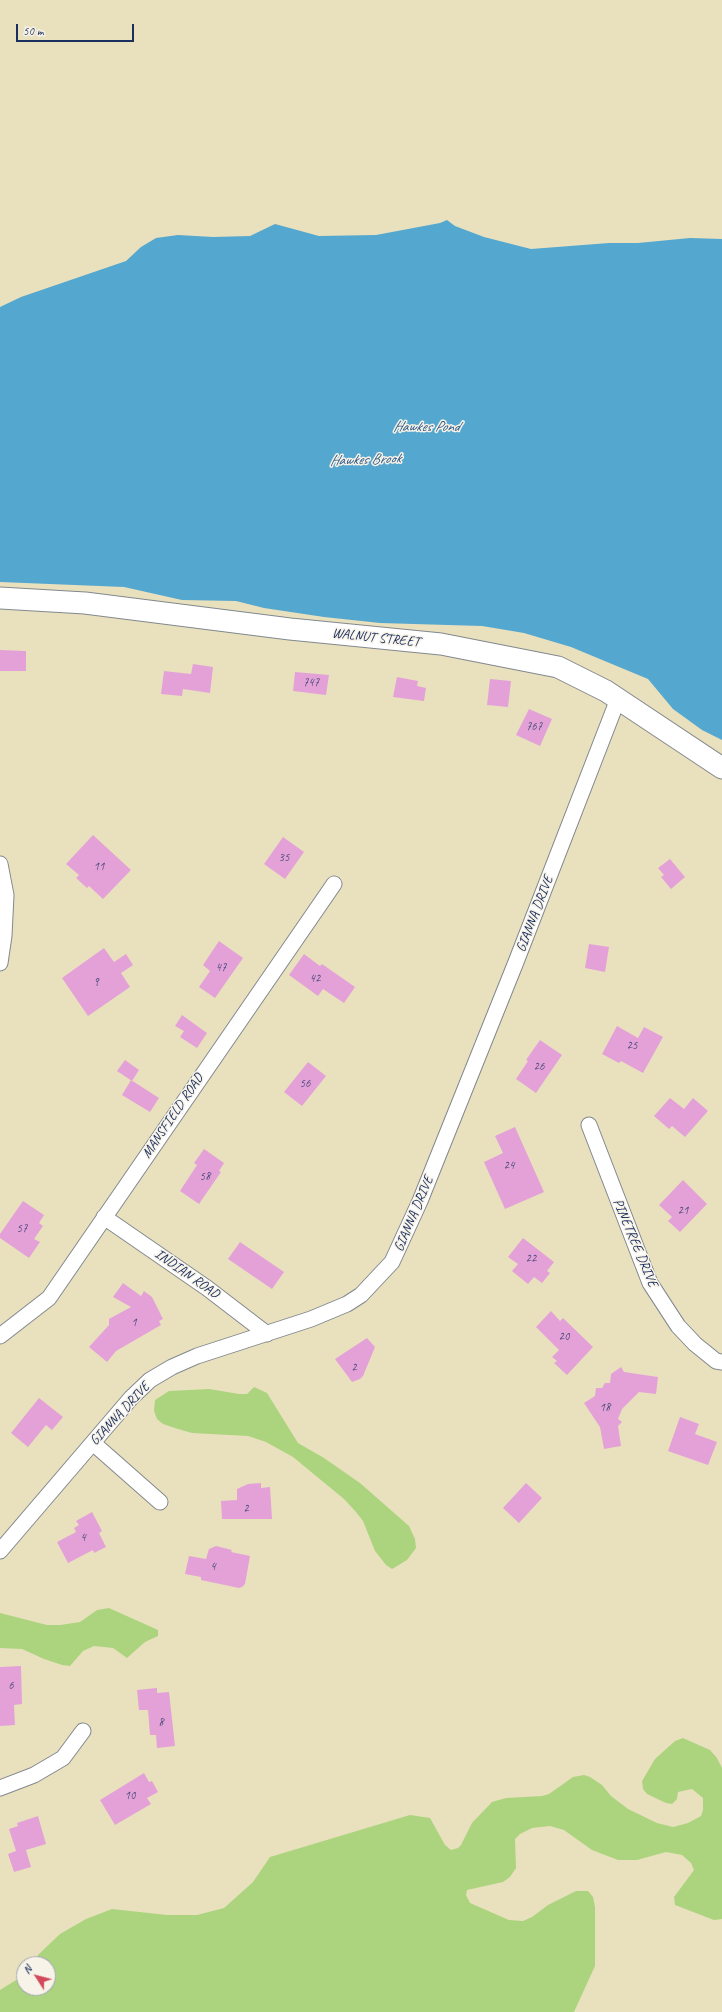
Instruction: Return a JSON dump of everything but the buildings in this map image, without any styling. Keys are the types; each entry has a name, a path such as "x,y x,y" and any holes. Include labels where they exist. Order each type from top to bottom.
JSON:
{"main road":[{"name":"WALNUT STREET","path":"0,598 85,603 282,628 441,644 558,667 606,691 722,768"}],"street":[{"name":"GIANNA DRIVE","path":"0,1551 131,1398 150,1380 172,1367 197,1356 267,1334 347,1304 361,1295 392,1262 420,1201 516,962 618,699"},
{"path":"0,864 3,896 4,936 0,963"},
{"name":"MANSFIELD ROAD","path":"0,1336 49,1298 334,884"},
{"name":"PINETREE DRIVE","path":"589,1125 650,1283 678,1326 695,1344 716,1360 722,1362"},
{"name":"INDIAN ROAD","path":"104,1217 207,1288 267,1334"},
{"path":"93,1443 160,1502"},
{"path":"0,1788 34,1775 63,1758 83,1731"}],"green space":[{"path":"254,1387 267,1393 298,1443 324,1458 360,1483 409,1526 415,1539 416,1548 407,1560 392,1569 386,1565 375,1551 363,1521 356,1512 344,1499 293,1457 266,1442 248,1436 192,1433 178,1429 163,1424 157,1419 154,1411 155,1400 169,1391 209,1389 247,1394"},
{"path":"109,1608 158,1630 158,1636 145,1642 127,1658 113,1648 94,1646 83,1651 70,1666 44,1659 22,1649 0,1648 0,1613 47,1625 60,1625 80,1622 97,1610"},
{"path":"683,1738 710,1750 717,1758 722,1768 722,1919 714,1920 675,1905 674,1897 694,1870 691,1863 682,1855 666,1852 637,1860 618,1860 592,1850 564,1830 550,1826 532,1828 520,1834 515,1839 516,1868 510,1877 503,1882 467,1890 466,1895 470,1903 509,1920 523,1921 532,1917 548,1905 576,1891 588,1891 593,1897 595,1907 595,1966 574,2012 0,2012 0,1990 16,1980 16,1996 56,1996 56,1956 37,1956 60,1934 86,1919 112,1909 167,1915 197,1915 224,1908 253,1882 270,1857 410,1815 430,1818 445,1845 451,1850 458,1848 461,1845 472,1823 492,1802 506,1798 542,1796 549,1794 573,1777 584,1775 602,1785 611,1796 628,1809 657,1823 673,1827 688,1823 701,1816 703,1810 703,1798 692,1789 678,1792 677,1799 672,1804 666,1803 647,1794 643,1789 642,1781 655,1759 675,1741"}],"water":[{"name":"Hawkes Pond","path":"447,220 455,226 484,237 531,249 609,243 638,243 690,238 722,239 722,740 702,730 673,709 648,679 571,647 524,633 482,626 380,623 324,617 264,608 236,601 182,600 124,587 0,582 0,307 21,297 126,261 141,247 156,238 178,235 213,237 250,236 275,224 319,236 376,235 440,223"}],"water label":[{"name":"Hawkes Brook","path":"365,460"}]}
